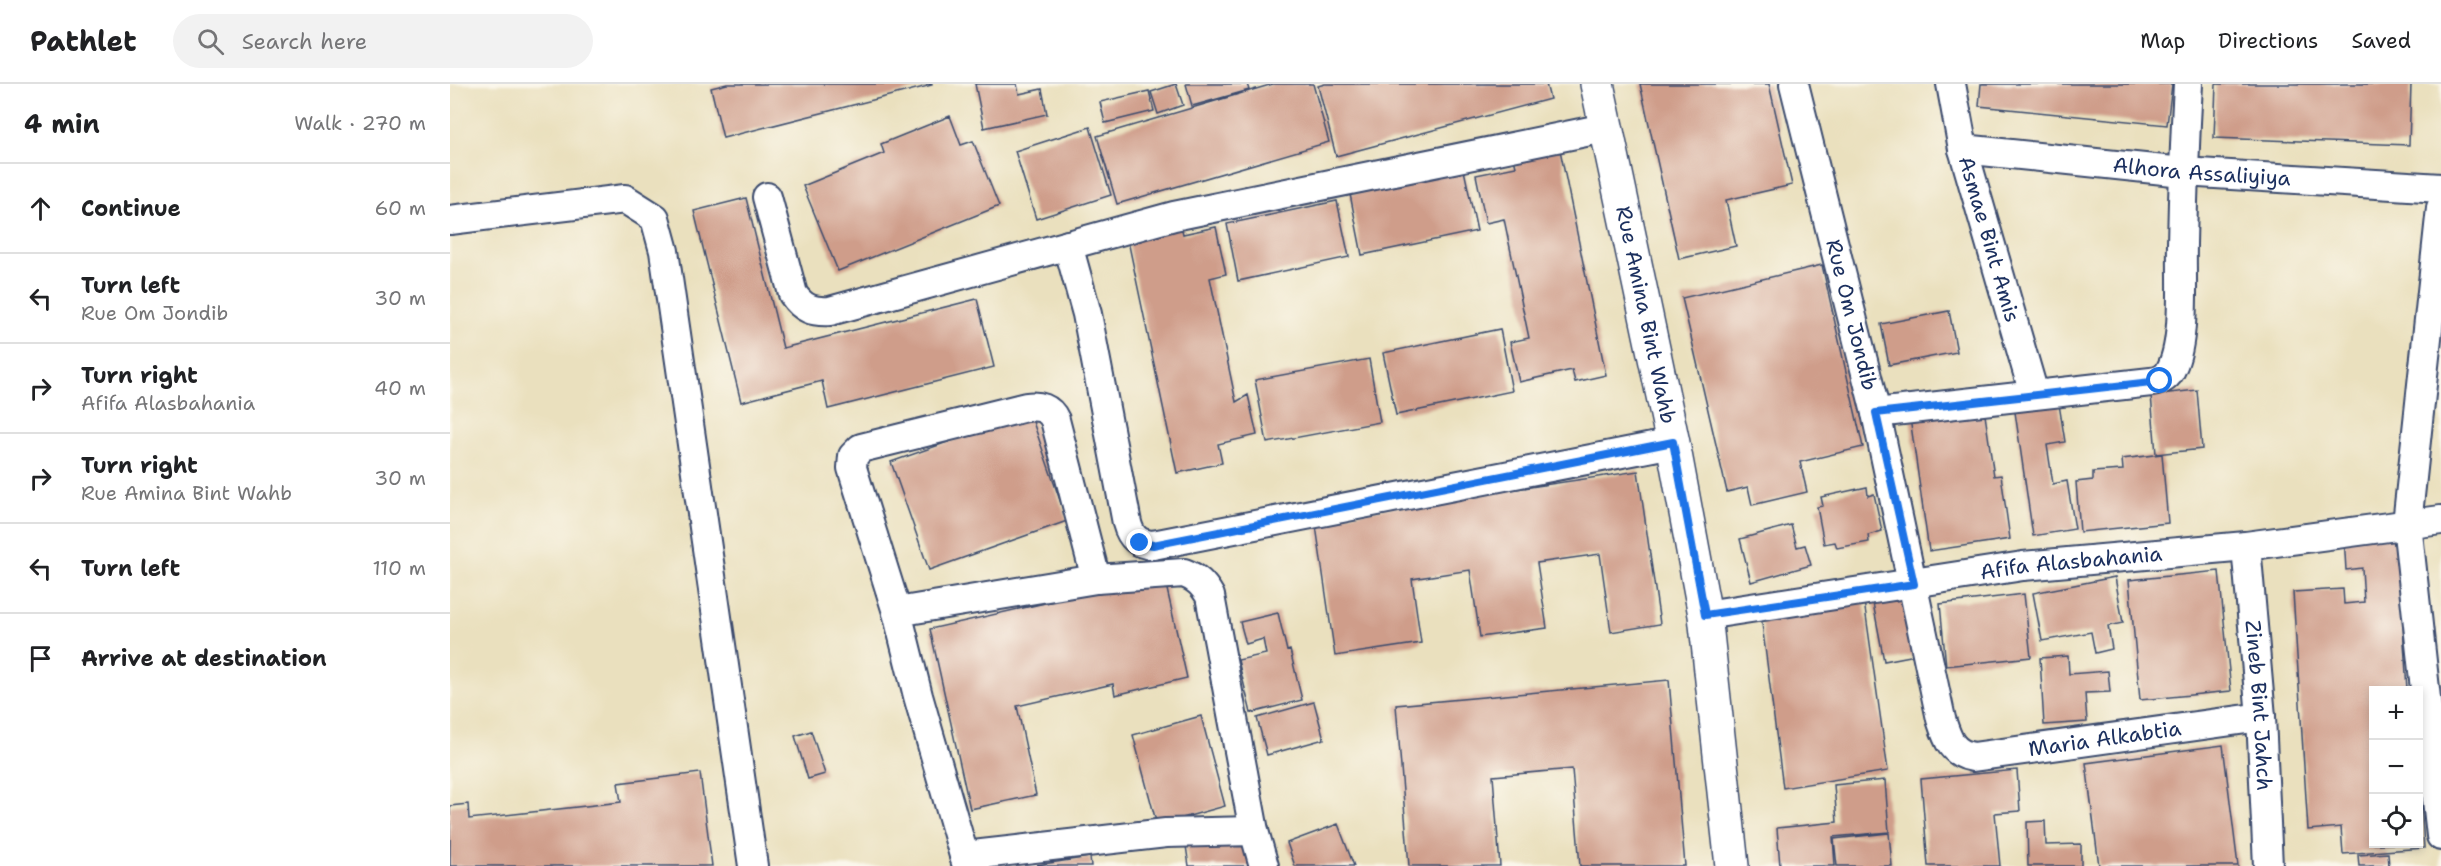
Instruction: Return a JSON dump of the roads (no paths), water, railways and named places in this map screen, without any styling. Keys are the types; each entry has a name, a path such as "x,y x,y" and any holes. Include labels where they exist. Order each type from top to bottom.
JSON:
{"main road":[{"name":"Rue Amina Bint Wahb","path":"1597,84 1673,442 1705,615 1732,866"}],"street":[{"name":"Rue Om Jondib","path":"1794,84 1876,413 1941,718 1953,748"},
{"name":"Asmae Bint Amis","path":"1951,84 1963,149 2034,394"},
{"path":"1876,413 2160,381 2167,376 2175,360 2180,324 2183,172 2188,84"},
{"path":"767,197 793,294 799,304 819,312 830,311 1174,216 1605,128"},
{"name":"Alhora Assaliyiya","path":"1963,149 2183,172 2441,188"},
{"path":"450,219 625,199 655,218 664,251 753,866"},
{"path":"2441,208 2407,524 2441,836"},
{"path":"1068,245 1088,314 1127,523 1133,539 1140,543 1153,545 1673,442"},
{"path":"1096,579 1055,420 1052,413 1044,408 1026,407 861,448 853,456 852,468 897,612 918,696 966,861 1166,833 1254,831"},
{"name":"Afifa Alasbahania","path":"1705,615 2023,566 2246,546 2441,520"},
{"name":"Zineb Bint Jahch","path":"2246,546 2261,717 2268,866"},
{"path":"897,612 1096,579 1184,573 1194,577 1210,596 1254,831 1264,866"},
{"name":"Maria Alkabtia","path":"1953,748 1962,755 1973,757 2261,717"}]}
